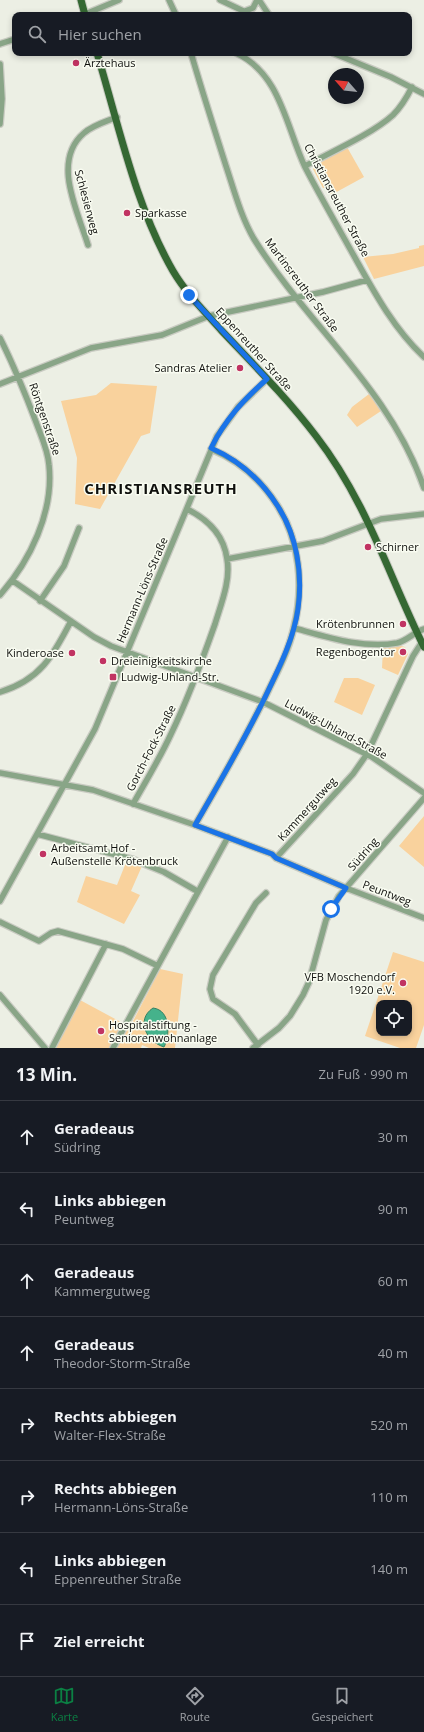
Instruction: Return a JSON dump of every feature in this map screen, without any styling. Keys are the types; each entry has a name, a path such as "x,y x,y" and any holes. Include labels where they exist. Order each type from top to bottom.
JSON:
{"main road":[{"path":"81,0 83,12"},
{"name":"Eppenreuther Straße","path":"98,56 135,182 156,237 173,271 191,296 267,379 319,440 349,484 370,523 420,630 423,645"}],"street":[{"path":"91,12 119,0"},
{"path":"169,0 175,12"},
{"path":"220,0 245,12"},
{"path":"240,10 251,10 258,0 267,12"},
{"path":"0,44 12,40"},
{"name":"Martinsreuther Straße","path":"192,56 211,120 244,219 266,256 297,298 377,397 407,447 424,488"},
{"name":"Christiansreuther Straße","path":"241,56 256,66 274,88 305,166 367,280 403,336 424,357"},
{"path":"340,56 412,87 424,94"},
{"path":"0,64 2,99 0,124"},
{"path":"305,166 379,126 393,115 407,98 412,87"},
{"name":"Schlesierweg","path":"88,245 67,177 70,155 78,139 84,132 94,126 117,117"},
{"path":"0,384 90,348 162,335 209,316 297,298 367,280"},
{"name":"Röntgenstraße","path":"0,338 19,376 46,450 50,475 44,515 28,556 13,581 0,595"},
{"name":"Hermann-Löns-Straße","path":"0,901 95,729 211,448 230,415 245,398 267,379"},
{"path":"195,825 278,672 294,628 298,609 300,582 295,546 281,510 264,486 245,469 211,448"},
{"name":"Gorch-Fock-Straße","path":"133,804 172,734 195,677 221,604 226,584 228,559 221,539 213,527 198,515 186,509"},
{"path":"228,559 295,546 341,535 370,523 393,517 424,514"},
{"path":"40,601 64,566 79,528"},
{"name":"Ludwig-Uhland-Straße","path":"13,581 94,637 127,652 263,702 367,754 424,793"},
{"path":"0,692 24,683 48,663 71,622"},
{"path":"294,628 345,642 370,644 397,643 407,639 420,630"},
{"name":"Kammergutweg","path":"0,773 94,790 228,837 272,854 276,858 353,774 367,754 413,656 423,645"},
{"name":"Südring","path":"255,1046 279,1028 290,1016 303,995 309,982 326,920 335,903 346,888 424,798"},
{"path":"37,834 132,859 164,872 197,891"},
{"path":"113,1048 132,1016 156,965 228,837"},
{"name":"Peuntweg","path":"276,858 346,888 424,918"},
{"path":"255,1046 235,1014 213,999 210,985 213,975 256,903 266,893"},
{"path":"0,922 39,941 51,933 58,932 123,949 156,965"},
{"path":"52,1048 106,944"},
{"path":"0,995 45,1048"}],"shaded area":[{"path":"347,147 364,177 331,195 327,187 323,188 313,169 315,166"},
{"path":"424,245 424,266 374,279 363,257 393,254 419,248 419,246"},
{"path":"111,383 157,386 150,433 141,436 100,509 75,504 77,458 61,401 96,395"},
{"path":"369,394 381,411 357,427 347,415 352,407"},
{"path":"405,647 408,654 398,675 382,668 383,648"},
{"path":"344,678 358,678 375,685 362,715 334,702"},
{"path":"424,816 424,867 399,846"},
{"path":"127,860 142,866 131,891 140,895 124,924 77,902 86,876 117,885"},
{"name":"VFB Moschendorf 1920 e.V.","path":"393,952 424,962 424,1025 416,1048 400,1048 365,1036 376,1003 376,1036 412,1036 412,1000 377,1000"},
{"path":"160,969 183,974 175,1048 149,1048 142,1045 141,1048 56,1048 80,1000 130,1027"},
{"path":"153,1008 163,1013 168,1024 167,1037 164,1047 148,1036 145,1030 145,1018"}],"place":[{"name":"Ärztehaus","path":"76,63"},
{"name":"Sparkasse","path":"127,213"},
{"name":"Sandras Atelier","path":"240,368"},
{"name":"Schirner","path":"368,547"},
{"name":"Krötenbrunnen","path":"403,624"},
{"name":"Regenbogentor","path":"403,652"},
{"name":"Kinderoase","path":"72,653"},
{"name":"Dreieinigkeitskirche","path":"103,661"},
{"name":"Ludwig-Uhland-Str.","path":"113,677"},
{"name":"Arbeitsamt Hof - Außenstelle Krötenbruck","path":"43,854"},
{"name":"VFB Moschendorf 1920 e.V.","path":"403,983"},
{"name":"Hospitalstiftung - Seniorenwohnanlage","path":"101,1031"}],"district":[{"name":"CHRISTIANSREUTH","path":"161,489"}],"route":[{"path":"189,295 267,379 245,398 230,415 211,448 245,469 264,486 274,499 288,524 292,536 298,562 300,582 298,609 294,628 278,672 249,730 195,825 272,854 276,858 346,888 331,909"}]}
